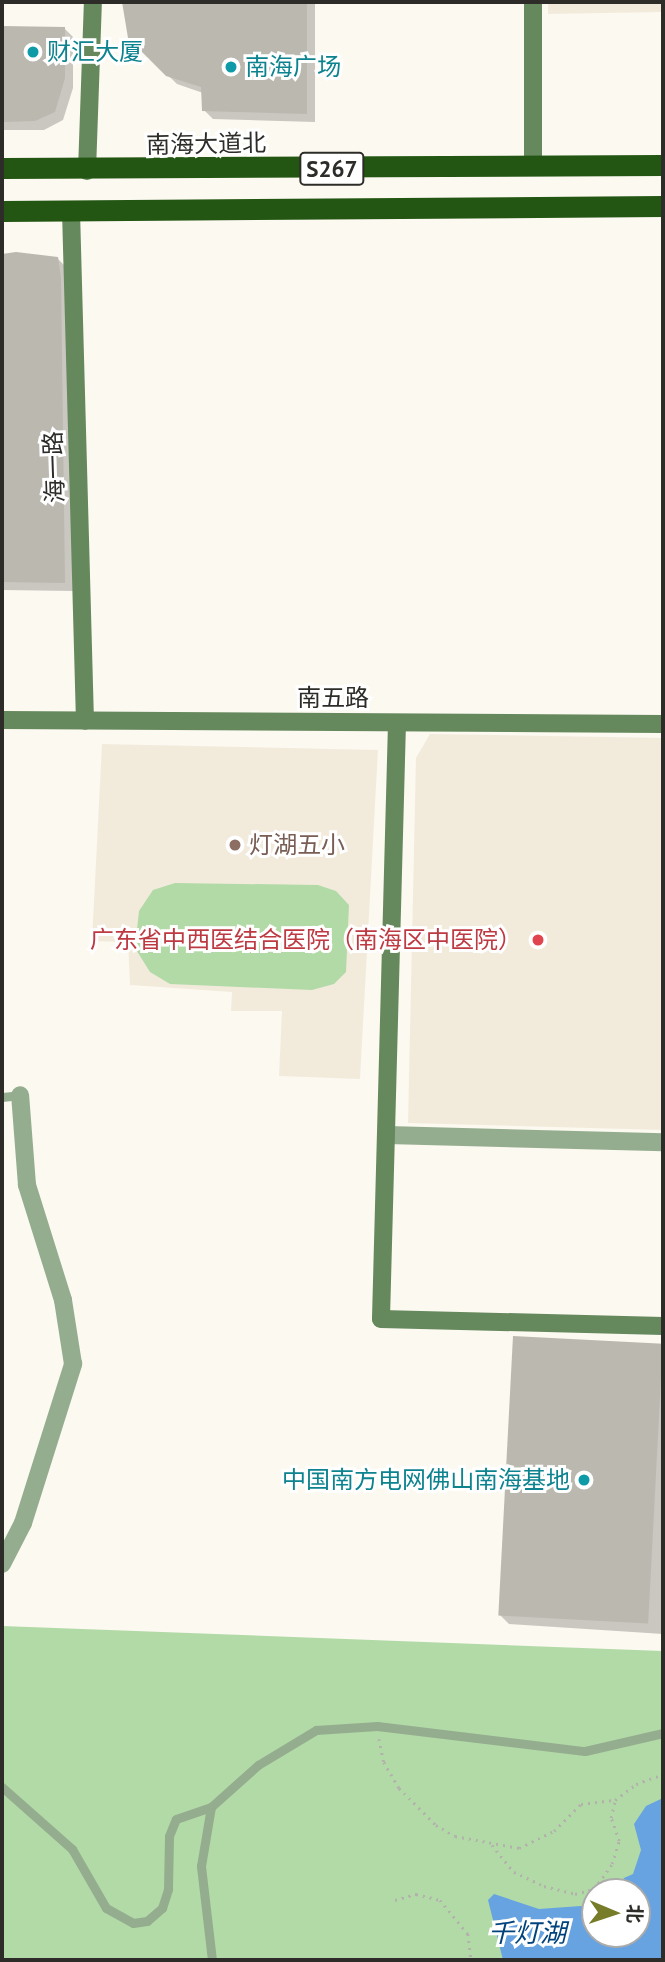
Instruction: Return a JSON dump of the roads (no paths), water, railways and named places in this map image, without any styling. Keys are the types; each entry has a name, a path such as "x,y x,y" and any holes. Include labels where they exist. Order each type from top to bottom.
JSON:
{"highway":[{"name":"南海大道北","path":"2,169 87,172 663,165"},
{"name":"S267","path":"2,211 663,206"}],"street":[{"path":"87,172 93,2"},
{"path":"533,2 533,167"},
{"name":"海一路","path":"71,211 85,721"},
{"name":"南五路","path":"2,720 663,724"},
{"path":"397,723 381,1319 663,1326"},
{"path":"2,1564 23,1523 73,1364 64,1300 27,1185 20,1095"},
{"path":"387,1135 663,1142"}],"lane":[{"path":"2,1097 20,1095"},
{"path":"2,1787 72,1849 106,1908 133,1923 147,1922 162,1908 168,1889 169,1836 176,1819 211,1807 258,1765 316,1730 377,1726 585,1751 663,1733"},
{"path":"211,1807 201,1866 212,1960"}],"water":[{"name":"千灯湖","path":"663,1798 663,1960 503,1960 488,1900 494,1894 539,1909 581,1906 581,1948 651,1948 651,1878 624,1878 633,1874 641,1850 634,1824 646,1806"}],"place":[{"name":"财汇大厦","path":"33,52"},
{"name":"南海广场","path":"231,67"},
{"name":"灯湖五小","path":"235,845"},
{"name":"广东省中西医结合医院（南海区中医院）","path":"538,940"},
{"name":"中国南方电网佛山南海基地","path":"584,1480"}]}
